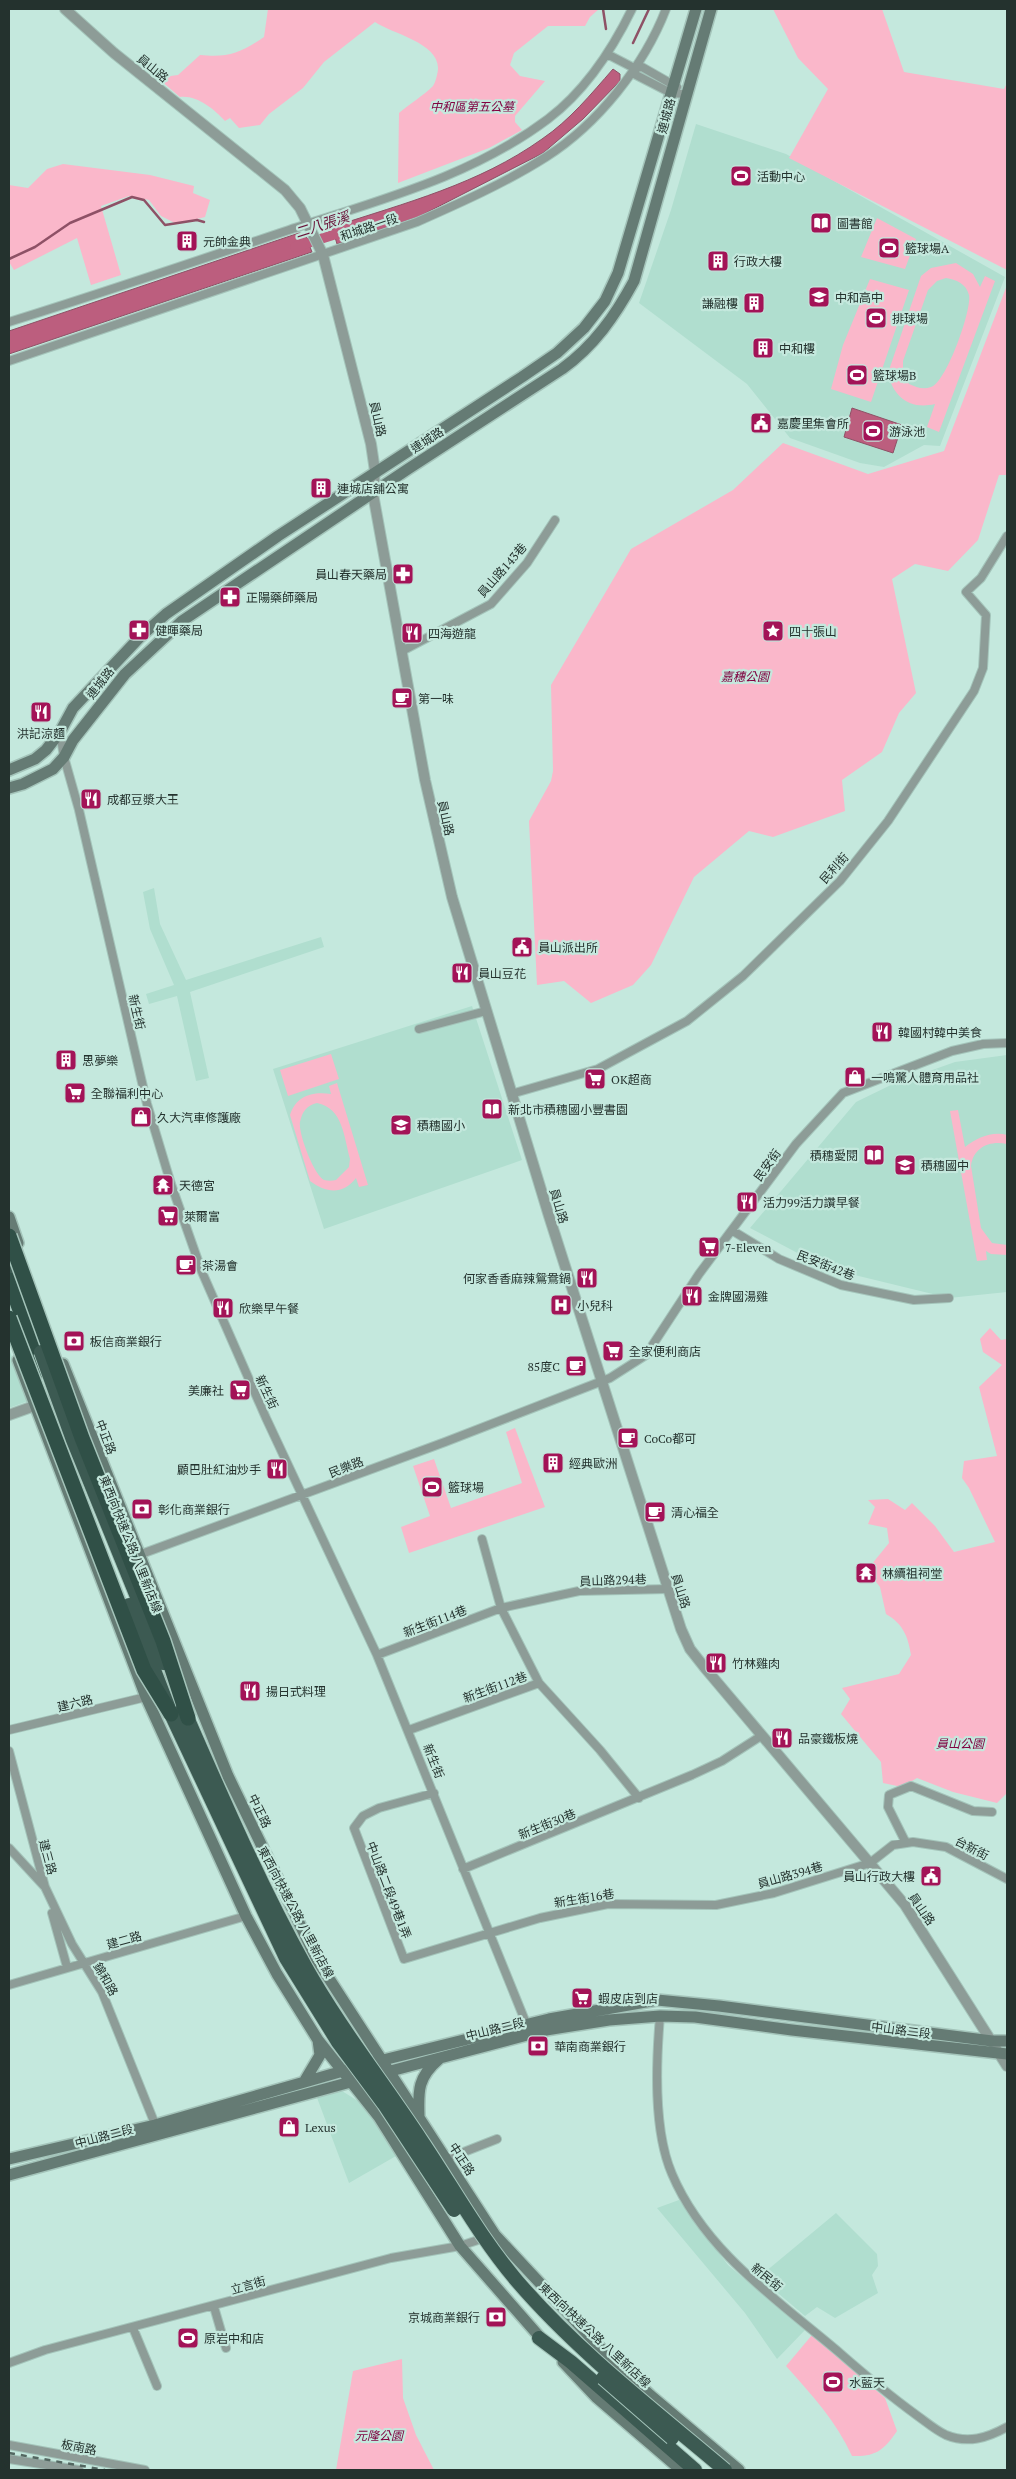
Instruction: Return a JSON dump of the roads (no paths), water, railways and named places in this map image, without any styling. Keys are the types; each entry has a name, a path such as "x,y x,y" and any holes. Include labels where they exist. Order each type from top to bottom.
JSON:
{"highway":[{"path":"9,1236 82,1438 163,1641 188,1718"},
{"name":"東西向快速公路 八里新店線","path":"9,1262 73,1440 127,1577 239,1834 306,1966 330,2007 423,2143 479,2234 518,2283 561,2327 613,2375 725,2470"},
{"path":"9,1280 52,1400"},
{"name":"東西向快速公路 八里新店線","path":"9,1291 172,1714 286,1958 324,2021 409,2141 473,2240 542,2320 623,2397 711,2470"},
{"path":"9,1318 144,1670 172,1714"},
{"path":"539,2338 571,2362 695,2470"}],"main road":[{"name":"連城路","path":"9,770 35,759 46,750 60,732 73,708 140,637 166,614 375,471 557,353 584,328 605,302 625,256 696,9"},
{"name":"連城路","path":"9,788 23,784 54,769 64,757 73,740 125,674 168,632 282,553 562,369 576,359 605,329 617,313 634,281 686,94 712,9"},
{"name":"中正路","path":"9,1217 74,1392 228,1776 317,1960 495,2235 607,2355 650,2395 739,2470"},
{"path":"9,1336 146,1697 246,1916 277,1974 318,2040 378,2117 460,2246 539,2338 596,2397 681,2470"},
{"path":"52,1400 113,1564 242,1856 299,1968 324,2010 370,2076 378,2117"},
{"name":"中山路二段","path":"9,2159 158,2130 352,2082 608,2007 658,2000 992,2041 1007,2041"},
{"name":"中山路二段","path":"9,2176 343,2070 381,2060 528,2029 660,2016 695,2017 1004,2054"},
{"path":"304,2082 320,2055 318,2040"},
{"path":"419,2118 418,2097 421,2081 426,2070 442,2057"},
{"path":"370,2076 408,2101"}],"street":[{"name":"員山路","path":"65,9 108,48 285,190 300,208 322,253 365,416 375,471 373,494 425,780 452,897 511,1094 602,1382 668,1589 690,1649 761,1736 906,1904 992,2041 1004,2054 1007,2066"},
{"name":"和城路一段","path":"9,322 309,226 419,188 504,148 549,118 589,79 607,54 632,9"},
{"name":"和城路一段","path":"9,361 417,222 462,202 547,157 599,112 634,68 648,46 666,9"},
{"path":"607,54 634,68 642,67 672,89 686,94"},
{"name":"員山路143巷","path":"402,651 491,604 527,563 556,520"},
{"name":"民利街","path":"511,1094 598,1069 687,1021 743,976 840,881 888,821 974,691 983,668 986,615 966,592 981,578 1007,536"},
{"name":"新生街","path":"60,732 64,757 79,810 137,1064 171,1184 220,1315 377,1655 409,1730 528,2029"},
{"path":"419,1029 486,1011"},
{"name":"民安街","path":"602,1382 646,1354 703,1268 733,1231 796,1144 843,1093 952,1051 983,1044 1007,1043"},
{"name":"民安街42巷","path":"733,1231 779,1259 841,1285 914,1300 949,1298"},
{"name":"民樂路","path":"97,1570 303,1495 602,1382"},
{"path":"9,1415 74,1392"},
{"name":"新生街112巷","path":"409,1730 539,1683 501,1608 482,1539"},
{"name":"員山路294巷","path":"501,1608 579,1592 668,1589"},
{"name":"新生街114巷","path":"377,1655 501,1608"},
{"path":"539,1683 600,1750 639,1798"},
{"name":"建六路","path":"9,1730 146,1697"},
{"name":"新生街30巷","path":"464,1869 639,1798 722,1761 761,1736"},
{"name":"建三路","path":"9,1751 67,1968"},
{"path":"906,1843 888,1807 889,1796 896,1791 911,1786 973,1811 992,1812"},
{"name":"中山路二段49巷1弄","path":"404,1959 354,1828 364,1816 379,1808 434,1793"},
{"name":"台新街","path":"870,1863 893,1845 913,1842 946,1847 1007,1879"},
{"name":"錦和路","path":"9,1848 45,1887 60,1920 102,1992 119,2028 158,2130"},
{"name":"員山路394巷","path":"716,1905 774,1893 870,1863"},
{"name":"新生街16巷","path":"404,1959 548,1916 608,1904 716,1905"},
{"name":"建二路","path":"9,1984 246,1916"},
{"name":"新民街","path":"660,2016 659,2114 670,2171 678,2188 720,2248 744,2273 883,2390 946,2435 967,2440 990,2436 1007,2427"},
{"path":"446,2160 497,2139"},
{"name":"立言街","path":"9,2363 45,2350 214,2307 392,2258 460,2246 495,2235"},
{"path":"214,2307 226,2348"},
{"path":"133,2328 157,2386"},
{"name":"板南路","path":"9,2445 145,2470"},
{"name":"板南路","path":"9,2459 79,2470"}],"waterway":[{"path":"603,9 606,29"},
{"path":"633,43 649,9"},
{"path":"9,259 35,247 70,223 132,197 144,200 165,225 197,220 204,222"},
{"name":"二八張溪","path":"295,247 333,235"}],"railway":[{"path":"9,2453 105,2470"}],"place":[{"name":"活動中心","path":"741,176"},
{"name":"圖書館","path":"821,223"},
{"name":"元帥金典","path":"187,241"},
{"name":"籃球場A","path":"889,248"},
{"name":"行政大樓","path":"718,261"},
{"name":"中和高中","path":"819,297"},
{"name":"謙融樓","path":"754,303"},
{"name":"排球場","path":"876,318"},
{"name":"中和樓","path":"763,348"},
{"name":"籃球場B","path":"857,375"},
{"name":"嘉慶里集會所","path":"761,423"},
{"name":"游泳池","path":"873,431"},
{"name":"連城店舖公寓","path":"321,488"},
{"name":"員山春天藥局","path":"403,574"},
{"name":"正陽藥師藥局","path":"230,597"},
{"name":"健暉藥局","path":"139,630"},
{"name":"四十張山","path":"773,631"},
{"name":"四海遊龍","path":"412,633"},
{"name":"第一味","path":"402,698"},
{"name":"洪記涼麵","path":"41,712"},
{"name":"成都豆漿大王","path":"91,799"},
{"name":"員山派出所","path":"522,947"},
{"name":"員山豆花","path":"462,973"},
{"name":"韓國村韓中美食","path":"882,1032"},
{"name":"思夢樂","path":"66,1060"},
{"name":"一鳴驚人體育用品社","path":"855,1077"},
{"name":"OK超商","path":"595,1079"},
{"name":"全聯福利中心","path":"75,1093"},
{"name":"新北市積穗國小豐書園","path":"492,1109"},
{"name":"久大汽車修護廠","path":"141,1117"},
{"name":"積穗國小","path":"401,1125"},
{"name":"積穗愛閱","path":"874,1155"},
{"name":"積穗國中","path":"905,1165"},
{"name":"天德宮","path":"163,1185"},
{"name":"活力99活力讚早餐","path":"747,1202"},
{"name":"萊爾富","path":"168,1216"},
{"name":"7-Eleven","path":"709,1247"},
{"name":"茶湯會","path":"186,1265"},
{"name":"何家香香麻辣鴛鴦鍋","path":"587,1278"},
{"name":"金牌國湯雞","path":"692,1296"},
{"name":"小兒科","path":"561,1305"},
{"name":"欣樂早午餐","path":"223,1308"},
{"name":"板信商業銀行","path":"74,1341"},
{"name":"全家便利商店","path":"613,1351"},
{"name":"85度C","path":"576,1366"},
{"name":"美廉社","path":"240,1390"},
{"name":"CoCo都可","path":"628,1438"},
{"name":"經典歐洲","path":"553,1463"},
{"name":"顧巴肚紅油炒手","path":"277,1469"},
{"name":"籃球場","path":"432,1487"},
{"name":"彰化商業銀行","path":"142,1509"},
{"name":"清心福全","path":"655,1512"},
{"name":"林續祖祠堂","path":"866,1573"},
{"name":"竹林雞肉","path":"716,1663"},
{"name":"揚日式料理","path":"250,1691"},
{"name":"品豪鐵板燒","path":"782,1738"},
{"name":"員山行政大樓","path":"931,1876"},
{"name":"蝦皮店到店","path":"582,1998"},
{"name":"華南商業銀行","path":"538,2046"},
{"name":"Lexus","path":"289,2127"},
{"name":"京城商業銀行","path":"496,2317"},
{"name":"原岩中和店","path":"188,2338"},
{"name":"水藍天","path":"833,2382"}],"park label":[{"name":"中和區第五公墓","path":"472,106"},
{"name":"嘉穗公園","path":"745,676"},
{"name":"員山公園","path":"960,1743"},
{"name":"元隆公園","path":"379,2435"}]}
